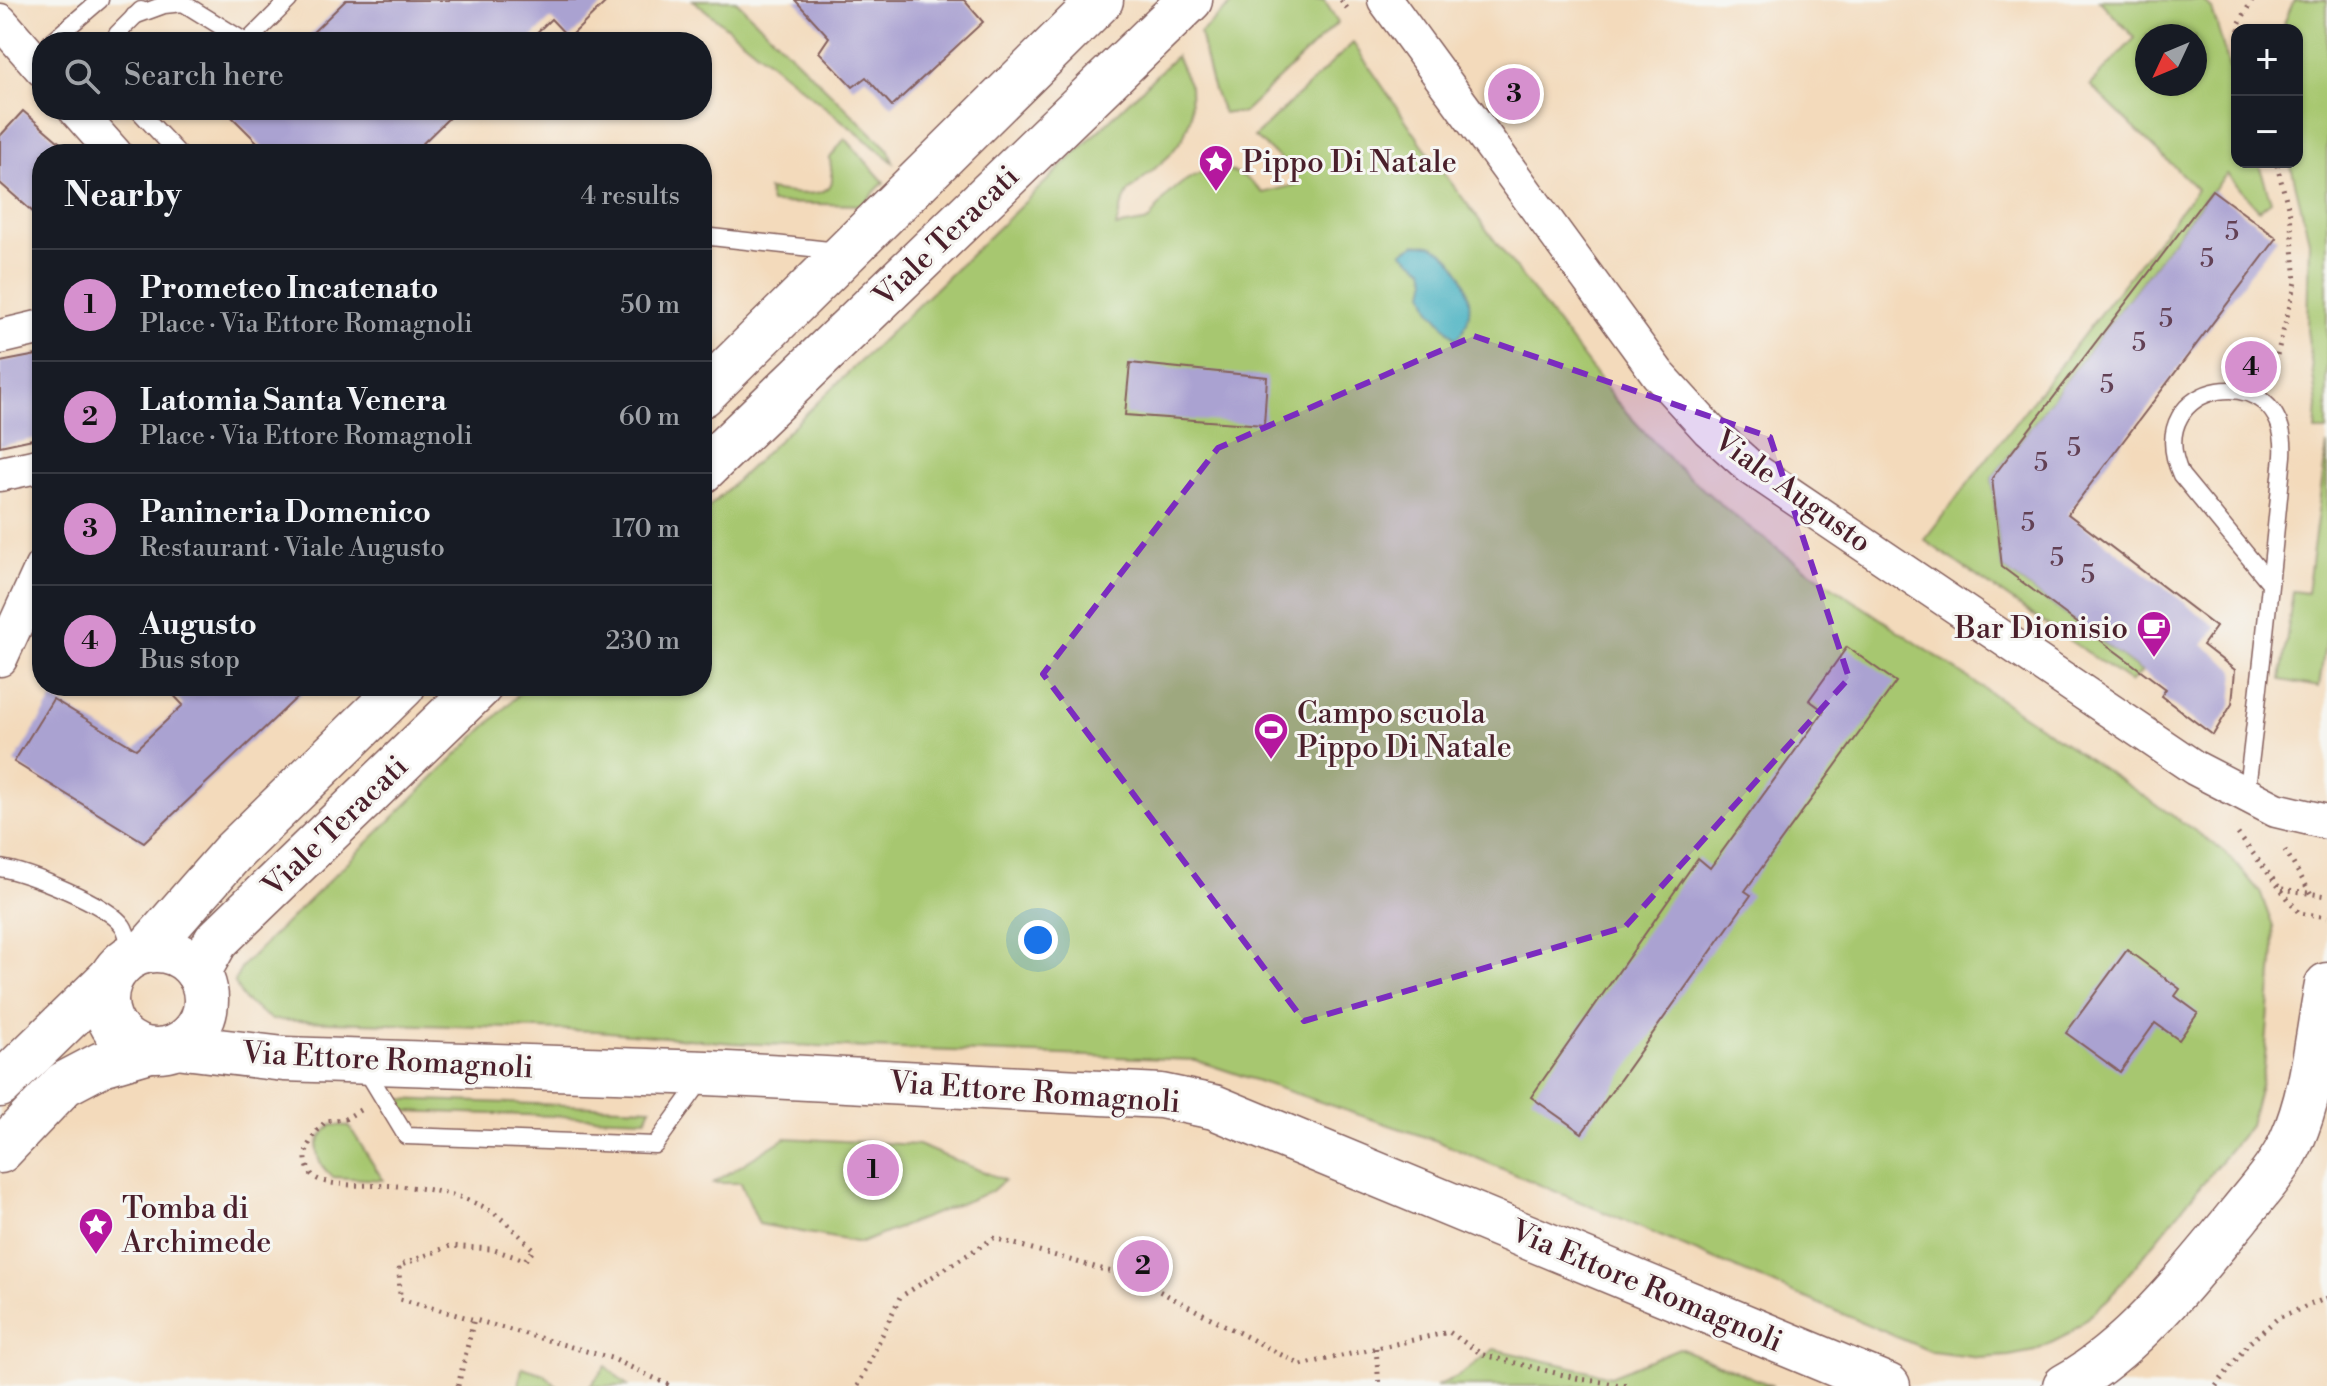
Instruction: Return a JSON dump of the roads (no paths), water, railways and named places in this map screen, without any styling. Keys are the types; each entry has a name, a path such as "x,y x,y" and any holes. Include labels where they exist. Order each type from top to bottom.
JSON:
{"main road":[{"name":"Viale Teracati","path":"712,385 1101,0"},
{"name":"Viale Teracati","path":"712,461 1190,0"},
{"name":"Viale Teracati","path":"0,1085 129,962 232,853 393,696"},
{"name":"Viale Teracati","path":"198,973 216,941 470,696"},
{"path":"0,1151 64,1084 102,1064 163,1048 196,1031 206,1008 206,996 198,973 188,962 161,950 129,962 105,994 106,1010 112,1025 122,1037 135,1046 163,1048"},
{"path":"2065,1386 2088,1374 2142,1325 2210,1250 2280,1164 2304,1107 2327,985"},
{"name":"Via Ettore Romagnoli","path":"163,1048 284,1059 707,1073 1161,1096 1214,1107 1888,1386"}],"street":[{"name":"Viale Augusto","path":"1385,0 1658,374 1709,430 1751,468 2195,768 2276,810 2327,822"},
{"path":"0,21 32,46"},
{"path":"85,120 106,144"},
{"path":"0,337 32,329"},
{"path":"0,474 32,467"},
{"path":"0,659 32,589"}],"lane":[{"path":"66,32 100,0"},
{"path":"119,32 154,0"},
{"path":"208,21 209,0"},
{"path":"256,32 289,0"},
{"path":"134,16 164,5 183,3 228,32"},
{"path":"147,120 170,144"},
{"path":"712,238 847,252"},
{"path":"2246,795 2270,583 2284,441 2281,426 2265,402 2253,394 2224,389 2197,398 2178,420 2172,448 2181,475 2270,583"},
{"path":"0,868 60,887 111,915 124,926 129,962"},
{"path":"360,1060 406,1136 655,1145 707,1073"}],"water":[{"path":"1416,244 1433,246 1446,254 1462,276 1469,303 1468,317 1456,339 1431,310 1424,292 1427,278 1424,269 1402,252"}],"place":[{"name":"Panineria Domenico","path":"1514,94"},
{"name":"Pippo Di Natale","path":"1216,193"},
{"name":"Augusto","path":"2251,367"},
{"name":"Bar Dionisio","path":"2154,659"},
{"name":"Campo scuola Pippo Di Natale","path":"1271,761"},
{"name":"Prometeo Incatenato","path":"873,1170"},
{"name":"Tomba di Archimede","path":"96,1256"},
{"name":"Latomia Santa Venera","path":"1143,1266"}]}
